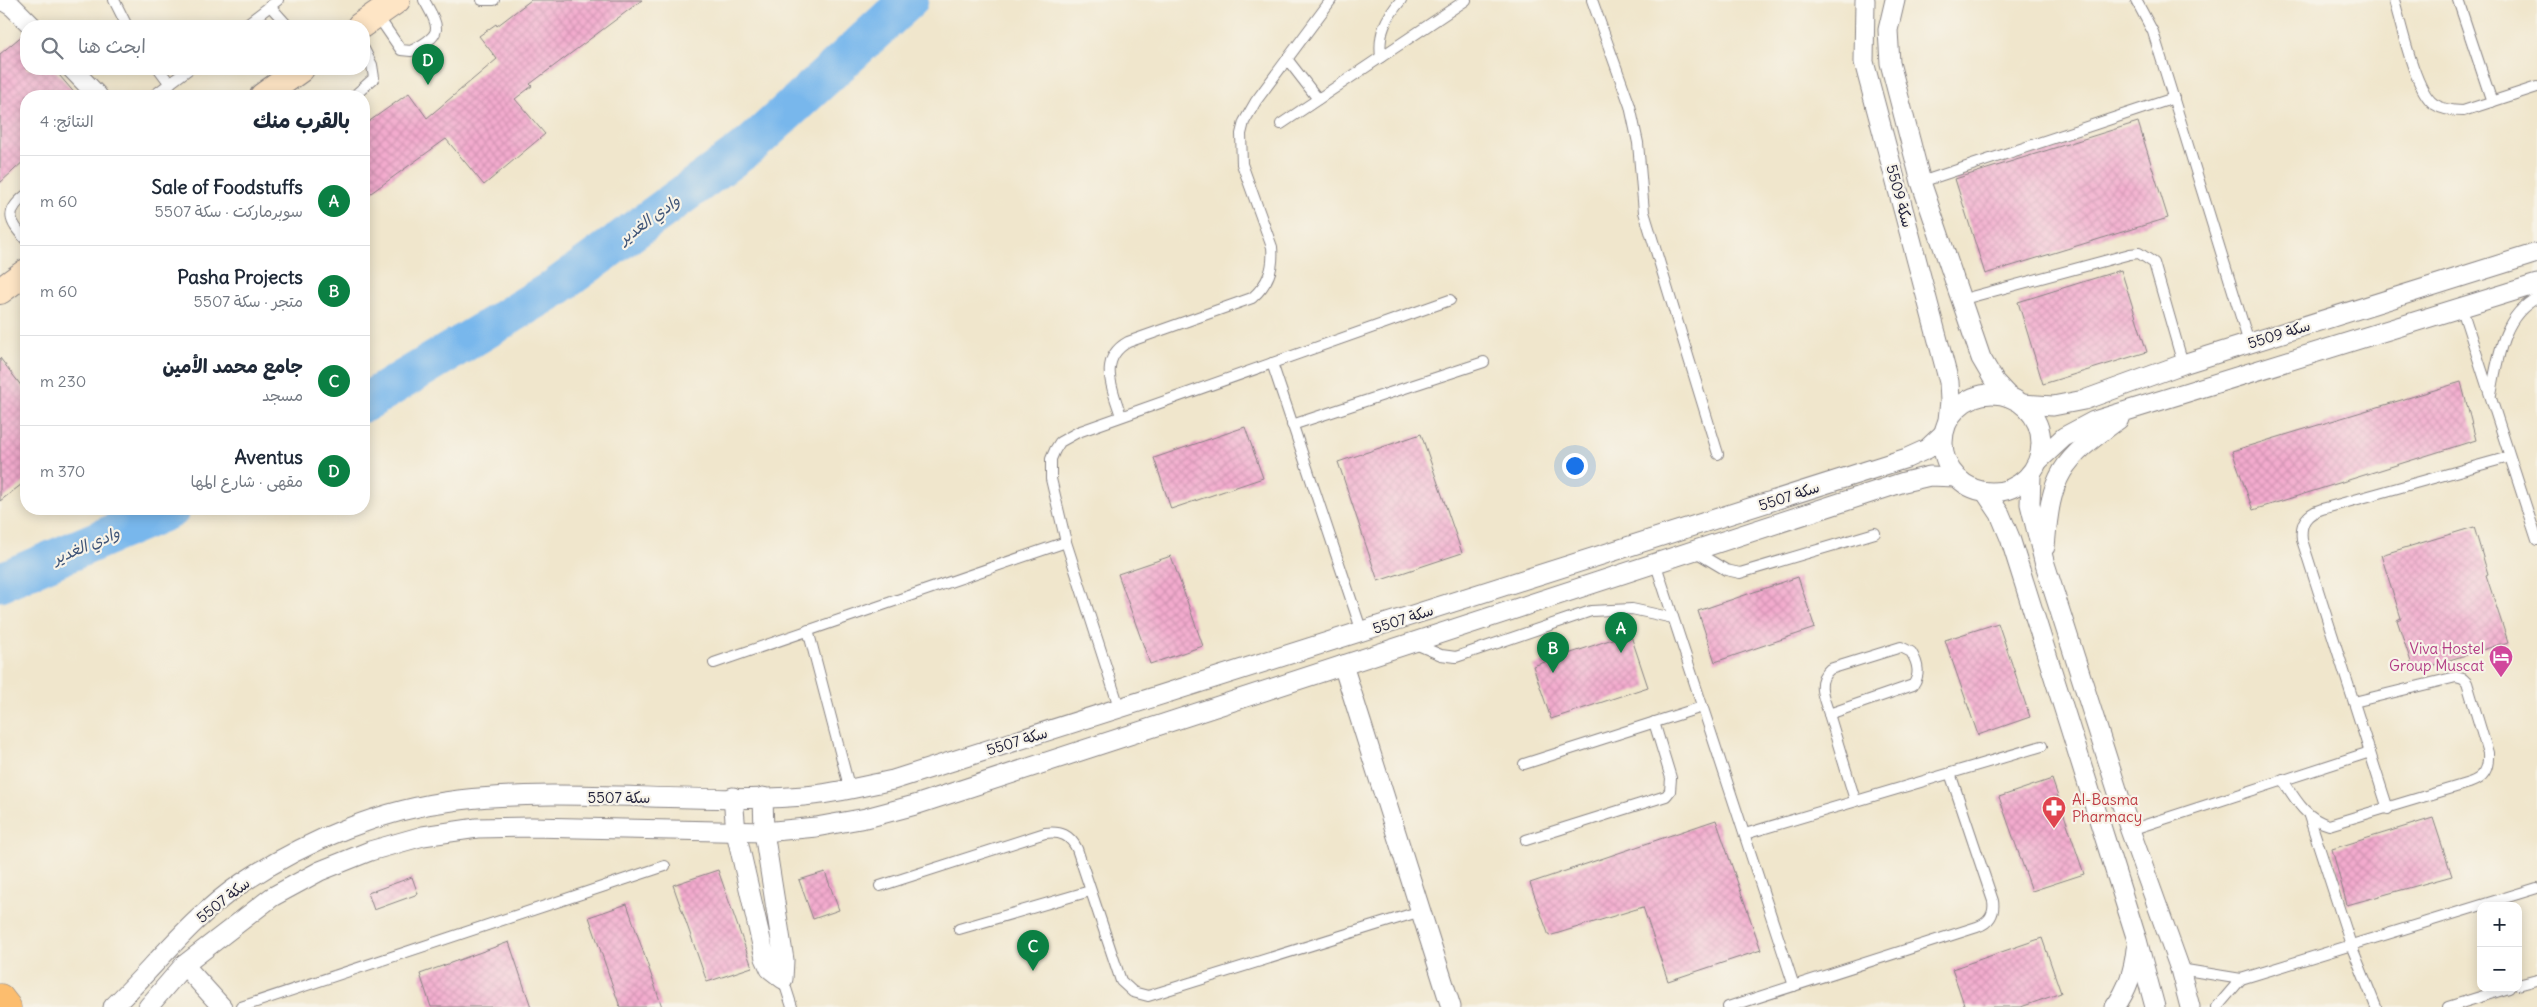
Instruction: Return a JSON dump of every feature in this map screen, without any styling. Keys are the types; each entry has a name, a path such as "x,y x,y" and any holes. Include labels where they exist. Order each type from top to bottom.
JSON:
{"main road":[{"path":"0,998 7,1007"}],"street":[{"path":"2,0 13,7 26,20"},
{"name":"سكة 5509","path":"1866,0 1864,62 1949,382 1950,401 1946,427"},
{"name":"سكة 5509","path":"1895,0 1888,30 1890,63 1921,182 1981,358 1995,382 2015,400 2037,406 2069,404 2183,364 2537,253"},
{"path":"78,75 92,90"},
{"path":"270,90 292,75"},
{"path":"0,291 20,276"},
{"name":"سكة 5509","path":"2035,467 2050,447 2078,428 2134,408 2462,309 2537,284"},
{"path":"2035,467 2018,486 2003,492 1986,493 1970,488 1956,477 1947,464 1942,449 1946,427 1956,409 1968,400 1981,395 1995,394 2015,400 2033,415 2040,429 2042,444 2035,467 2030,504 2044,561 2130,830 2180,969 2190,1007"},
{"path":"2044,561 2049,499 2057,478 2070,458 2086,442 2134,408"},
{"name":"سكة 5507","path":"114,1007 196,921 241,884 291,854 345,829 400,811 458,800 517,796 805,796 850,790 892,780 1120,710 1907,458 1927,449 1946,427"},
{"name":"سكة 5507","path":"148,1007 184,965 272,898 320,871 370,851 422,836 476,828 532,827 764,832 816,827 866,818 915,805 1410,642 1656,565 1904,482 1930,476 1956,477"},
{"path":"1986,493 2000,514 2010,538 2137,940 2155,1007"},
{"path":"1343,665 1422,910 1450,1007"},
{"path":"733,797 736,832 765,958 770,969 783,979"},
{"path":"763,797 764,832 784,960 783,979"},
{"path":"2115,1007 2126,992 2135,967 2137,940"},
{"path":"184,965 222,1007"},
{"path":"0,990 17,1007"}],"lane":[{"path":"114,0 125,20"},
{"path":"378,14 402,50 411,51 435,35 437,30 435,20 424,0"},
{"path":"482,0 494,0"},
{"path":"1121,416 1109,371 1117,350 1128,342 1252,298 1266,282 1273,260 1272,247 1242,164 1241,134 1249,111 1331,0"},
{"path":"1381,57 1381,32 1386,19 1401,0"},
{"path":"1281,124 1466,0"},
{"path":"1592,0 1630,106 1638,143 1644,212 1718,454"},
{"path":"2136,0 2148,19 2249,343"},
{"path":"2394,0 2419,86 2433,104 2453,112 2463,111 2537,87"},
{"path":"2458,0 2492,102"},
{"path":"252,20 274,3 284,20"},
{"path":"1287,59 1318,99"},
{"path":"361,90 374,78 370,62"},
{"path":"163,75 170,84"},
{"path":"162,90 181,75"},
{"path":"1921,182 2174,98"},
{"path":"20,200 15,204 11,212 12,222 20,232"},
{"path":"1960,300 2139,253 2154,262 2183,364"},
{"path":"2490,395 2505,334 2515,316 2537,298"},
{"path":"1120,710 1066,542 1050,469 1054,450 1068,435 1450,300"},
{"path":"2462,309 2537,540"},
{"path":"1292,425 1484,362"},
{"path":"1272,363 1362,632"},
{"path":"2388,809 2302,540 2301,530 2304,520 2312,512 2509,458"},
{"path":"1694,551 1726,570 1740,573 1875,533"},
{"path":"714,663 1066,542"},
{"path":"1656,565 1794,986"},
{"path":"1410,642 1441,655 1456,657 1591,611 1632,609 1673,618"},
{"path":"808,630 850,790"},
{"path":"1829,714 1913,685 1918,675 1911,652 1907,648 1896,648 1830,669 1824,674 1820,682 1829,714 1855,800"},
{"path":"2309,816 2329,825 2388,809 2478,780 2485,773 2489,764 2488,753 2468,684 2463,679 2456,677 2354,702"},
{"path":"1524,764 1702,707"},
{"path":"1526,840 1666,796 1672,784 1654,722"},
{"path":"1745,834 2042,746"},
{"path":"2130,830 2370,752"},
{"path":"1728,1007 1977,927 1988,921 1993,911 1993,901 1950,773"},
{"path":"2283,780 2309,816 2351,945 2376,1007"},
{"path":"880,886 1055,832 1065,834 1073,840 1121,981 1133,992 1148,996 1422,910"},
{"path":"241,1007 664,866"},
{"path":"2180,969 2241,979 2537,888"},
{"path":"959,929 1090,890"},
{"path":"783,979 792,1007"},
{"path":"2216,1007 2241,979"},
{"path":"2522,985 2537,980"},
{"path":"2448,1007 2496,992"}],"building":[{"path":"531,0 642,0 530,84 532,86 515,99 545,134 484,185 446,139 370,194 370,121 409,93 427,118 497,59 479,36 496,24 497,26"},
{"path":"20,37 20,75 59,75 72,90 20,90 20,165 0,183 0,54"},
{"path":"2138,122 2168,218 1985,274 1955,179"},
{"path":"2121,270 2147,352 2043,384 2018,302"},
{"path":"0,358 20,384 20,486 0,501"},
{"path":"2461,382 2476,440 2253,510 2232,451"},
{"path":"1245,427 1263,478 1171,509 1154,458"},
{"path":"1421,434 1462,553 1378,581 1338,462"},
{"path":"2474,527 2488,574 2486,575 2508,642 2414,671 2397,620 2401,618 2381,555"},
{"path":"1171,556 1203,646 1150,664 1118,574"},
{"path":"1798,577 1815,628 1715,662 1698,611"},
{"path":"1998,623 2030,717 1978,735 1945,640"},
{"path":"1630,633 1648,687 1551,719 1533,666"},
{"path":"2052,779 2084,874 2032,891 1999,797"},
{"path":"2433,818 2452,876 2347,905 2332,849"},
{"path":"1716,820 1761,950 1668,981 1643,907 1549,936 1530,883"},
{"path":"718,870 752,967 707,982 673,885"},
{"path":"825,872 839,910 813,919 799,880"},
{"path":"412,877 418,894 374,910 368,893"},
{"path":"627,904 662,1007 620,1007 589,917"},
{"path":"2042,938 2061,993 2021,1007 1965,1007 1952,969"},
{"path":"509,942 531,1007 431,1007 420,974"}],"waterway":[{"name":"وادي الغدير","path":"370,399 555,288 751,145 909,0"},
{"name":"وادي الغدير","path":"0,582 157,515"}],"place":[{"name":"Aventus","path":"428,85"},
{"name":"Sale of Foodstuffs","path":"1621,653"},
{"name":"Pasha Projects","path":"1553,673"},
{"name":"Viva Hostel Group Muscat","path":"2501,678"},
{"name":"Al-Basma Pharmacy","path":"2054,829"},
{"name":"جامع محمد الأمين","path":"1033,971"}]}
